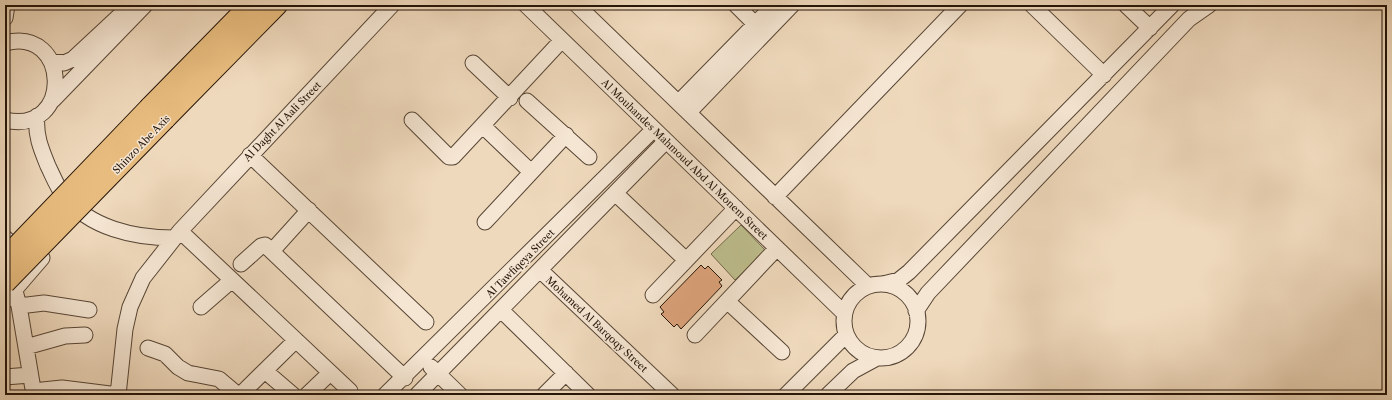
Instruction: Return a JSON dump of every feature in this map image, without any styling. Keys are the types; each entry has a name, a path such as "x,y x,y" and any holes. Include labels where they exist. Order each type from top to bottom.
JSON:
{"main road":[{"name":"Shinzo Abe Axis","path":"11,295 158,113 250,5"},
{"name":"Shinzo Abe Axis","path":"6,245 158,113 277,5"}],"street":[{"path":"5,18 7,5"},
{"path":"9,124 37,116 51,102 131,5"},
{"path":"51,61 60,64 69,62 94,49 145,5"},
{"name":"Al Daght Al Aali Street","path":"118,395 125,329 130,308 143,278 177,234 392,5"},
{"name":"Al Mouhandes Mahmoud Abd Al Monem Street","path":"526,5 844,313"},
{"path":"577,5 775,197 876,285 894,287 904,292 911,300 916,311 918,321 912,340 906,348 888,358 869,356 855,348 846,335 844,328 844,313 853,297 876,285 899,280 909,272 1172,5"},
{"path":"736,5 755,24"},
{"path":"722,68 755,24 774,5"},
{"path":"684,108 722,68 792,5"},
{"path":"775,197 960,5"},
{"path":"1032,5 1104,75"},
{"path":"1126,5 1150,28"},
{"path":"916,311 933,287 1184,25 1209,5"},
{"path":"6,38 36,46 51,61 56,73 56,84 51,102"},
{"path":"412,120 452,158 484,126 562,40"},
{"path":"473,63 510,98"},
{"path":"528,101 589,157"},
{"path":"37,116 36,132 40,147 58,187 69,202 92,219 127,233 151,237 177,234 232,280 350,391"},
{"path":"9,124 40,147"},
{"path":"484,126 531,172"},
{"name":"Al Tawfiqeya Street","path":"385,395 424,359 654,129"},
{"path":"485,222 566,135"},
{"name":"Al Tawfiqeya Street","path":"417,395 666,141"},
{"path":"250,155 426,322"},
{"path":"34,266 6,245 43,206 58,187"},
{"path":"615,193 686,260"},
{"path":"653,295 736,208"},
{"path":"272,251 309,210"},
{"path":"11,295 34,266 69,228 92,219"},
{"path":"241,264 263,246 272,251 404,378"},
{"path":"695,335 777,248"},
{"name":"Mohamed Al Barqoqy Street","path":"540,270 672,395"},
{"path":"201,307 232,280"},
{"path":"11,295 44,303 89,310"},
{"path":"11,295 26,347 34,393 62,388 118,395"},
{"path":"728,301 782,352"},
{"path":"501,310 588,395"},
{"path":"26,347 65,336 85,335"},
{"path":"786,395 846,335"},
{"path":"148,348 165,354 178,367 188,373 219,379 239,395 296,340"},
{"path":"828,395 853,372 878,358"},
{"path":"424,359 460,395"},
{"path":"265,371 293,395"},
{"path":"307,395 330,372"},
{"path":"544,395 566,373"},
{"path":"5,377 30,375"}],"green space":[{"path":"741,225 766,251 735,280 711,254"}],"building":[{"path":"701,265 705,269 708,266 722,280 719,282 722,286 681,329 677,324 674,327 661,314 664,312 660,307"}]}
